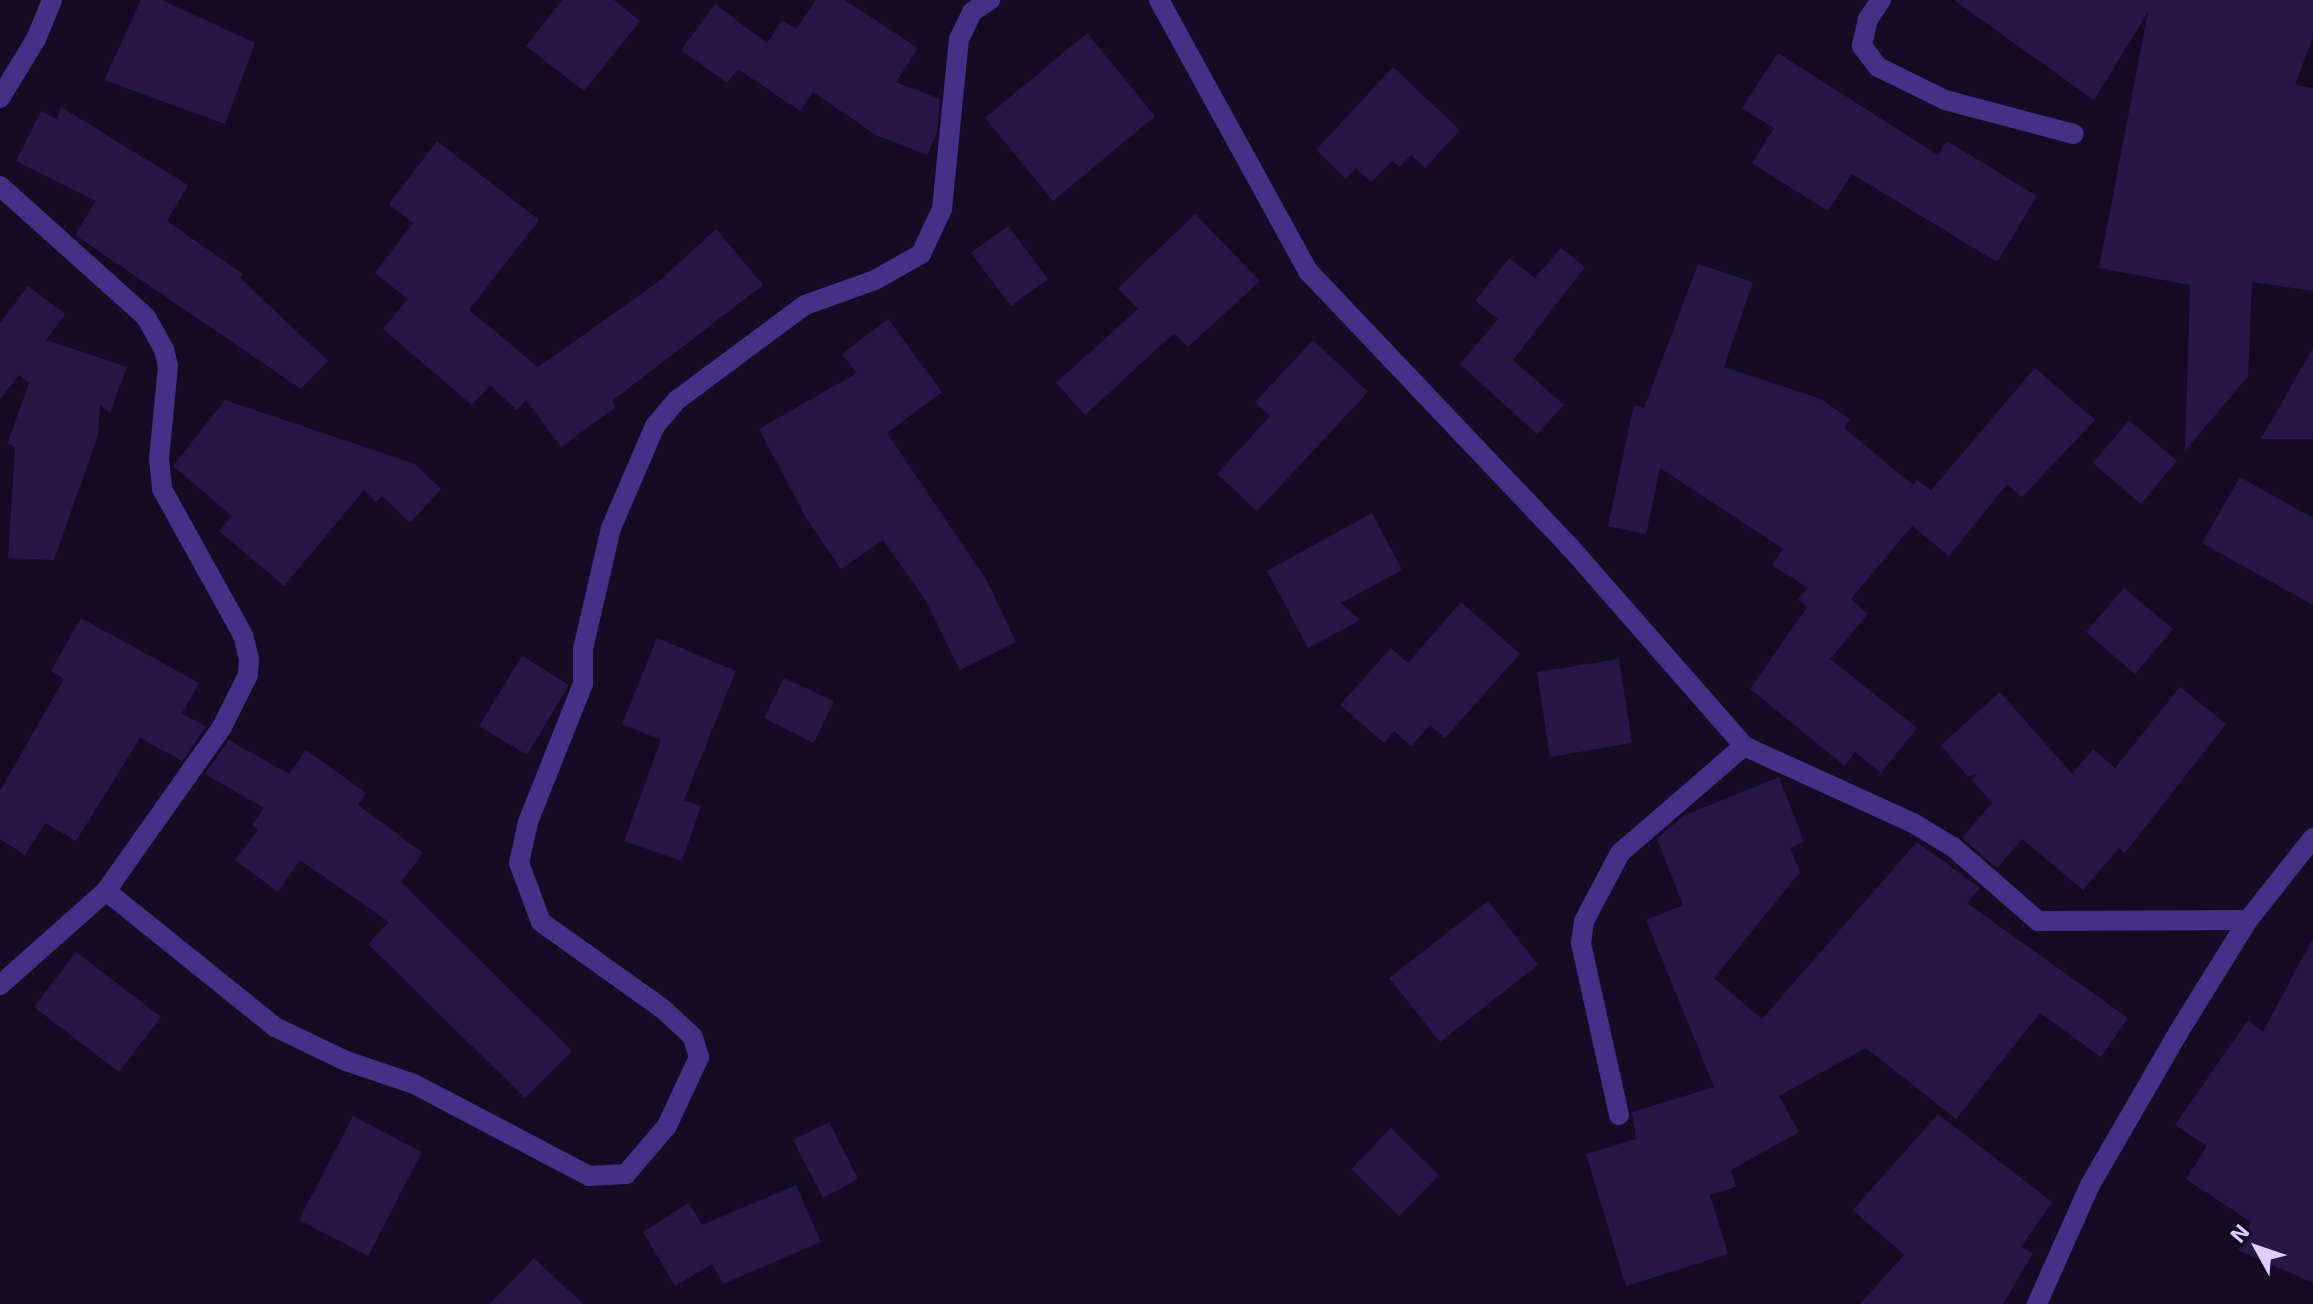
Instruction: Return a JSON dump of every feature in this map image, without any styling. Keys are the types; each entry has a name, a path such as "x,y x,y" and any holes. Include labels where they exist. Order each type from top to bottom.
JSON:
{"street":[{"path":"0,98 36,39 52,0"},
{"path":"106,891 275,1027 346,1061 414,1084 589,1176 626,1174 667,1126 699,1057 693,1037 663,1009 541,922 519,863 528,822 583,684 583,649 611,528 655,426 677,400 805,305 875,280 921,254 942,209 959,39 972,12 990,0"},
{"path":"1159,0 1308,271 1570,547 1744,746 1913,823 1953,847 2038,921 2248,920"},
{"path":"1881,0 1868,19 1862,46 1878,67 1945,100 2074,134"},
{"path":"0,186 146,317 164,349 168,366 159,459 162,489 243,635 249,659 248,675 222,727 106,891 0,985"},
{"path":"1619,1115 1581,943 1584,921 1620,853 1744,746"},
{"path":"2037,1304 2090,1185 2248,920 2313,838"}],"building":[{"path":"141,0 162,0 255,43 225,124 104,80"},
{"path":"562,0 614,0 640,21 584,91 526,46"},
{"path":"816,0 845,0 918,48 896,82 940,99 937,133 927,155 876,135 813,92 800,111 738,69 727,83 681,50 715,4 767,43 782,20 796,29"},
{"path":"1954,0 2313,0 2313,37 2295,85 2313,88 2313,291 2252,282 2248,376 2185,451 2190,285 2099,268 2148,12 2094,100"},
{"path":"1087,33 1155,116 1053,201 985,118"},
{"path":"1778,53 1938,155 1947,141 2037,196 1997,262 1852,174 1828,211 1752,163 1774,128 1742,108"},
{"path":"1393,67 1460,130 1425,168 1411,155 1399,167 1392,161 1371,182 1356,168 1346,179 1316,150"},
{"path":"61,107 188,185 167,221 243,274 240,278 328,361 301,389 75,235 96,201 16,161 41,111 57,119"},
{"path":"437,141 539,220 469,310 538,367 658,282 716,229 763,285 612,401 616,407 561,447 526,400 517,410 490,385 472,405 383,329 408,299 375,273 413,223 389,204"},
{"path":"1195,214 1260,281 1188,347 1174,333 1085,415 1056,383 1138,309 1118,288"},
{"path":"1008,226 1048,279 1011,306 971,253"},
{"path":"1561,248 1585,267 1513,360 1564,405 1537,434 1460,364 1498,319 1475,301 1509,258 1535,278"},
{"path":"1698,264 1753,282 1724,367 1821,399 1850,419 1844,428 1913,485 1917,480 1931,490 2035,368 2095,420 2022,497 2007,484 1949,556 1912,526 1851,599 1868,614 1830,659 1917,728 1881,773 1855,752 1845,766 1750,689 1807,607 1798,599 1808,588 1772,565 1783,549 1660,468 1646,534 1608,526 1634,405 1644,408"},
{"path":"28,286 65,314 46,340 127,367 110,413 100,405 98,435 54,560 8,558 15,447 7,444 29,383 19,375 0,399 0,323"},
{"path":"888,319 942,392 887,433 987,581 1016,642 960,670 926,601 883,540 841,569 806,518 759,429 857,373 842,354"},
{"path":"1313,340 1368,392 1257,511 1217,474 1270,416 1255,402"},
{"path":"2313,348 2313,439 2261,439"},
{"path":"225,400 415,464 441,489 410,523 382,496 376,502 364,490 284,586 219,531 232,516 173,466"},
{"path":"2129,420 2177,461 2141,504 2093,463"},
{"path":"2240,477 2313,518 2313,605 2202,543"},
{"path":"1372,513 1402,570 1341,603 1360,620 1308,648 1267,571"},
{"path":"2124,588 2173,629 2135,674 2086,632"},
{"path":"1461,602 1520,654 1445,738 1430,725 1411,746 1394,731 1384,743 1340,705 1391,648 1408,663"},
{"path":"81,618 199,683 182,713 206,727 182,761 140,738 76,841 45,823 25,855 0,839 0,791 64,679 51,671"},
{"path":"657,638 736,671 684,800 701,806 682,861 624,841 661,740 622,724"},
{"path":"522,656 569,685 527,755 479,726"},
{"path":"1619,659 1632,743 1550,757 1537,672"},
{"path":"784,678 834,701 814,743 764,718"},
{"path":"2180,687 2226,724 2125,853 2119,848 2083,890 2022,839 1997,868 1962,838 1992,803 1972,780 1978,773 1968,777 1941,745 2000,692 2072,774 2093,749 2115,768"},
{"path":"229,740 289,774 306,750 366,793 358,805 423,853 401,882 572,1051 525,1098 368,944 389,922 300,860 278,892 235,860 258,830 252,825 264,808 205,774"},
{"path":"1779,777 1804,842 1790,848 1800,872 1714,978 1762,1019 1917,842 1980,888 1967,903 2128,1018 2101,1057 2040,1013 1956,1119 1866,1048 1779,1096 1799,1132 1731,1170 1736,1187 1710,1195 1728,1254 1626,1286 1586,1154 1636,1139 1632,1112 1714,1087 1646,920 1683,905 1657,839 1683,816"},
{"path":"1488,901 1538,965 1440,1042 1389,978"},
{"path":"2313,938 2313,1283 2238,1250 2251,1222 2186,1179 2207,1146 2175,1125 2248,1020 2263,1032"},
{"path":"76,952 161,1017 119,1072 34,1007"},
{"path":"1938,1114 2052,1202 2021,1247 2033,1253 2003,1304 1860,1304 1904,1255 1853,1210"},
{"path":"353,1116 422,1152 368,1256 299,1220"},
{"path":"829,1122 858,1179 823,1198 793,1140"},
{"path":"1391,1128 1439,1175 1399,1216 1351,1169"},
{"path":"796,1185 821,1242 723,1284 712,1264 675,1286 643,1232 689,1203 702,1225"},
{"path":"534,1258 583,1304 490,1304"}]}
